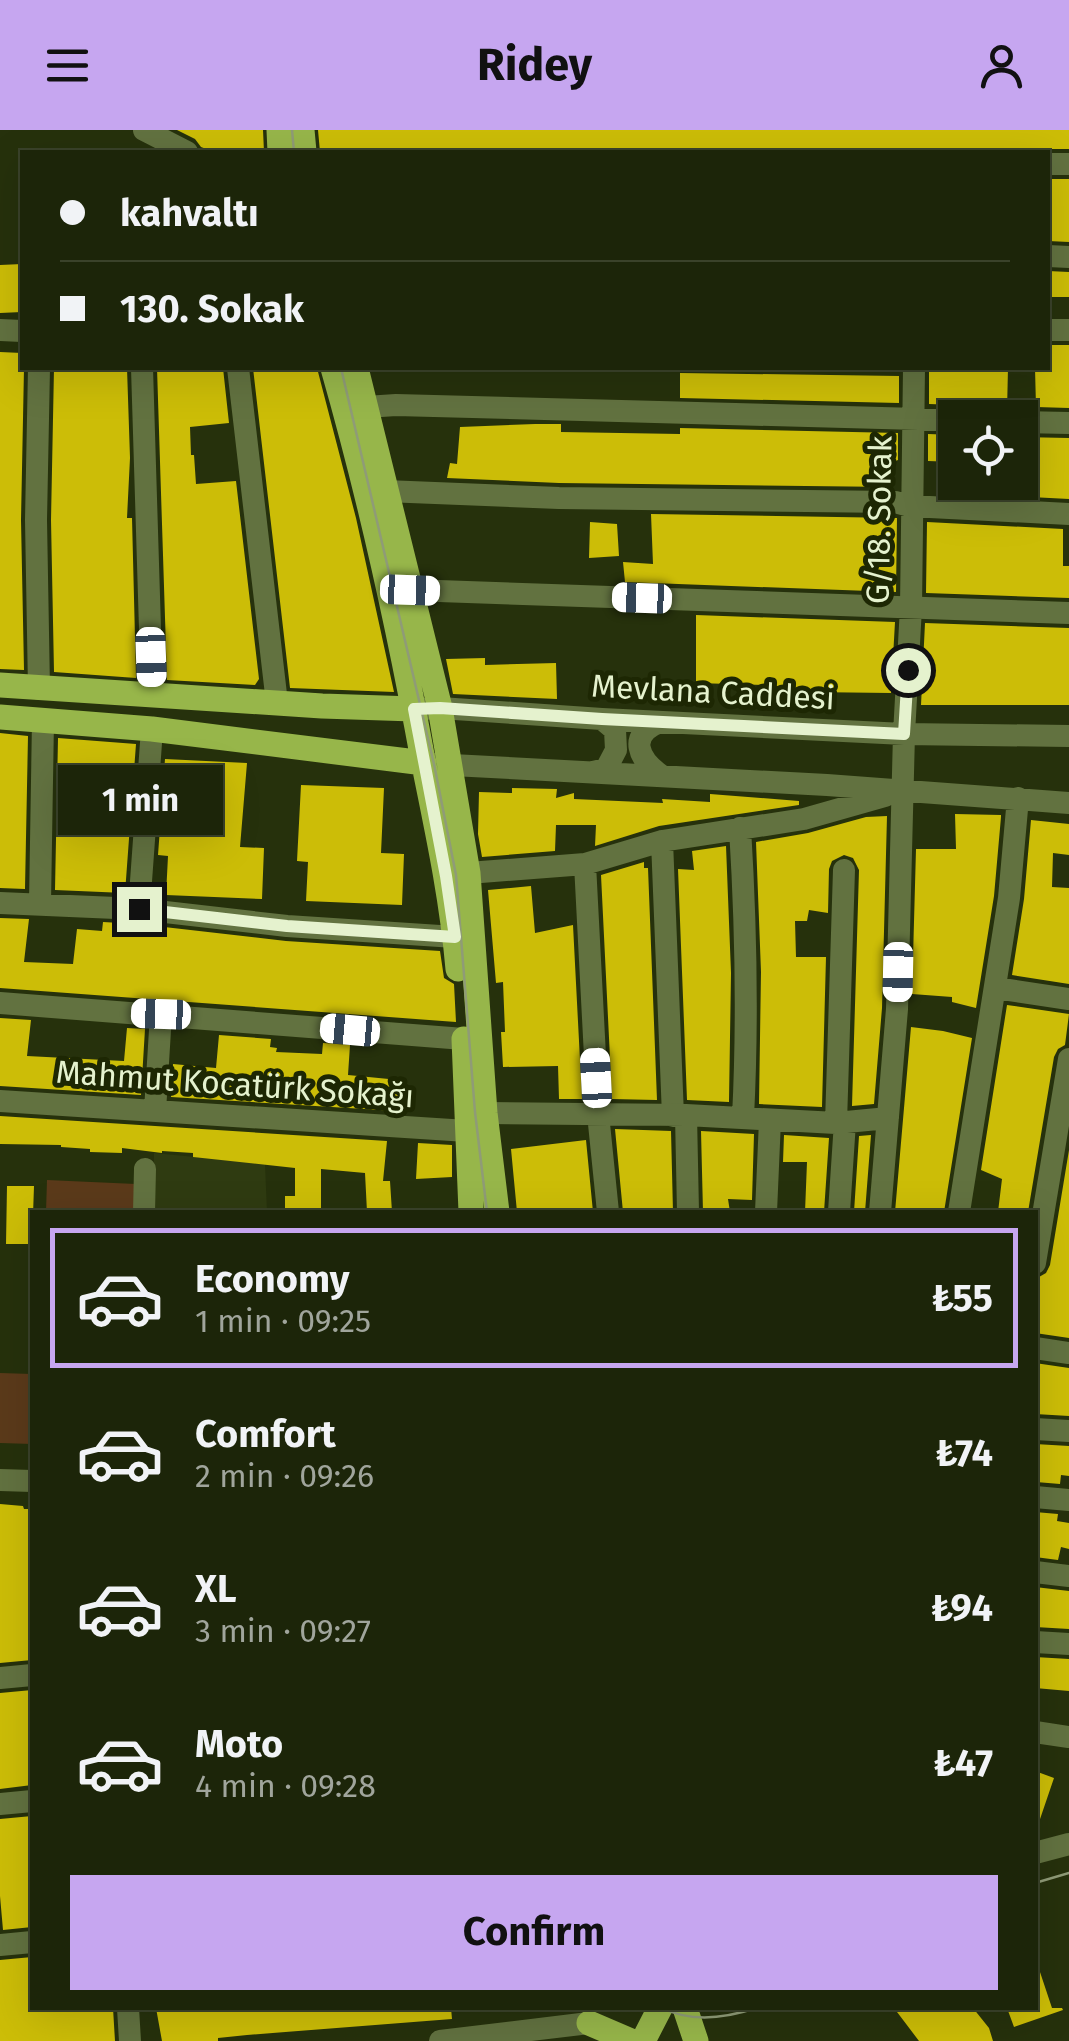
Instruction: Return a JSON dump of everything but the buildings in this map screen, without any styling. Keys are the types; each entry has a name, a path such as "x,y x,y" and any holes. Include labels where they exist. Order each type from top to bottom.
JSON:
{"main road":[{"path":"334,370 390,595 427,708"},
{"path":"356,370 410,590 437,764 464,1040 471,1210"},
{"path":"0,686 371,709 427,708"},
{"path":"0,717 152,729 437,764"},
{"path":"437,764 468,873 485,1112 497,1210"},
{"path":"642,2041 659,2010"},
{"path":"686,2010 696,2041"},
{"path":"589,2024 631,2041"}],"street":[{"path":"144,130 184,150"},
{"path":"39,370 39,689"},
{"path":"142,370 152,694"},
{"path":"238,370 278,703"},
{"name":"G/18. Sokak","path":"880,1210 897,1008 911,607 914,370"},
{"path":"366,408 396,405 938,420"},
{"path":"1038,422 1069,423"},
{"path":"385,491 559,498 895,502 1069,514"},
{"path":"410,590 1069,613"},
{"name":"Mevlana Caddesi","path":"427,708 904,734 1069,736"},
{"path":"593,772 606,769 616,750 615,730 602,719"},
{"path":"40,903 43,720"},
{"path":"660,722 649,726 639,745 644,761 662,776"},
{"path":"139,909 152,729"},
{"path":"437,764 1069,802"},
{"path":"468,873 585,864 662,841 804,819 902,790"},
{"path":"959,1210 1009,898 1018,798"},
{"path":"740,828 746,919 742,1117"},
{"path":"662,841 688,1210"},
{"path":"585,864 598,1114 608,1210"},
{"path":"840,1210 844,870"},
{"path":"0,903 139,909 287,926 455,937"},
{"path":"996,988 1069,998"},
{"path":"0,1003 464,1040"},
{"path":"155,1111 161,1014"},
{"path":"1038,1246 1067,1074"},
{"name":"Mahmut Kocatürk Sokağı","path":"0,1101 466,1131"},
{"path":"485,1112 841,1122 888,1118"},
{"path":"766,1210 770,1120"},
{"path":"144,1210 145,1169"},
{"path":"1038,1348 1069,1353"},
{"path":"1038,1429 1069,1432"},
{"path":"0,1480 30,1481"},
{"path":"1038,1497 1069,1500"},
{"path":"1038,1572 1069,1576"},
{"path":"1038,1642 1069,1644"},
{"path":"0,1678 30,1675"},
{"path":"1038,1732 1069,1736"},
{"path":"0,1804 30,1801"},
{"path":"1038,1852 1069,1844"},
{"path":"0,1945 30,1942"},
{"path":"128,2010 130,2041"},
{"path":"440,2041 589,2024"}],"shaded area":[{"path":"154,1153 265,1164 267,1210 153,1210"},
{"path":"47,1180 136,1184 135,1210 46,1210"},
{"path":"0,1373 30,1374 30,1444 0,1443"}],"tram line":[{"path":"292,130 294,150"},
{"path":"341,370 434,764 456,875 487,1210"},
{"path":"1038,1882 1069,1873"},
{"path":"666,2010 709,2017 748,2010"}],"route":[{"path":"139,909 287,926 455,937 414,709 904,734 908,670"}]}
